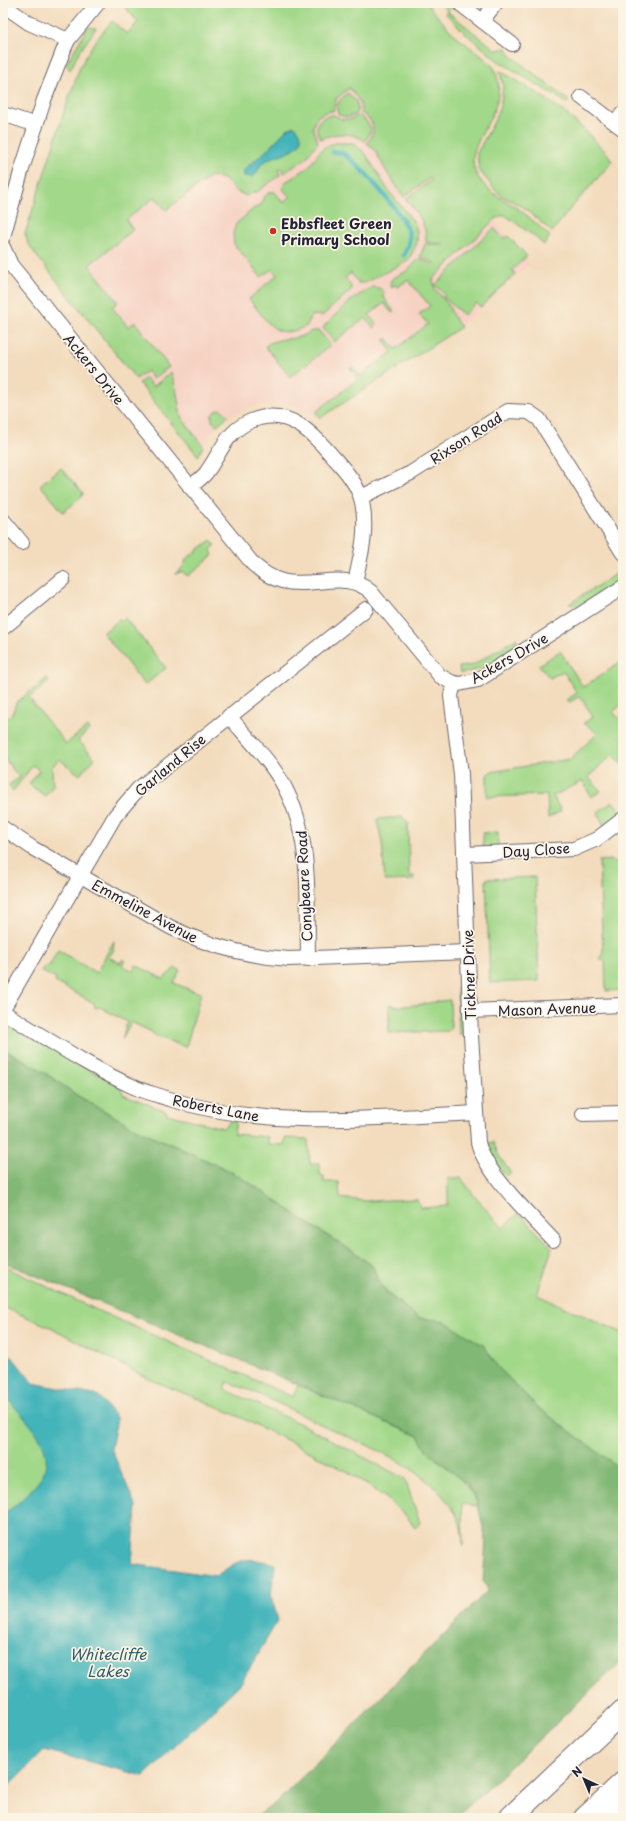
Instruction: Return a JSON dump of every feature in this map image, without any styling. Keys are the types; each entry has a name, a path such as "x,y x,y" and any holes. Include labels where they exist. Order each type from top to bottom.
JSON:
{"highway":[{"path":"510,1818 623,1711"},
{"path":"585,1818 623,1783"},
{"path":"612,1818 623,1809"}],"street":[{"path":"3,237 36,125 52,78 68,40 98,3"},
{"path":"459,3 512,44"},
{"path":"482,21 496,3"},
{"path":"3,5 29,23 68,40"},
{"path":"581,97 620,122"},
{"path":"3,114 36,125"},
{"name":"Ackers Drive","path":"3,247 11,265 248,560 267,575 281,581 300,584 343,580 354,582 371,592 440,676 454,683 461,684 478,680 623,587"},
{"name":"Rixson Road","path":"361,498 411,473 508,411 529,412 539,419 623,553"},
{"path":"190,487 205,474 226,439 239,428 258,419 272,417 292,421 311,432 345,470 361,498 365,533 363,551 354,582"},
{"path":"3,520 22,542"},
{"path":"3,628 63,579"},
{"name":"Garland Rise","path":"3,1011 115,816 138,789 366,609"},
{"name":"Tickner Drive","path":"454,683 451,696 460,760 467,952 478,1146 488,1166 553,1240"},
{"name":"Conybeare Road","path":"229,716 282,783 288,793 300,824 305,861 308,959"},
{"name":"Day Close","path":"464,854 569,850 584,846 597,839 623,819"},
{"name":"Emmeline Avenue","path":"3,828 34,849 170,927 208,944 256,956 289,959 467,952"},
{"name":"Mason Avenue","path":"470,1011 623,1006"},
{"name":"Roberts Lane","path":"3,1011 77,1057 135,1088 188,1105 250,1117 302,1120 475,1113"},
{"path":"583,1114 623,1113"}],"shaded area":[{"name":"Ebbsfleet Green Primary School","path":"170,3 261,3 481,203 530,263 456,330 318,417 291,405 258,404 235,413 220,423 212,432 197,456 136,379 146,371 48,212"}],"green space":[{"path":"128,3 426,3 457,37 488,61 494,68 498,84 497,100 474,152 473,164 478,177 487,188 528,216 550,236 544,245 505,215 494,220 433,279 435,289 449,306 453,316 461,327 320,418 316,412 358,379 350,368 352,366 361,376 392,352 384,340 387,338 396,349 428,324 419,314 430,306 408,280 397,287 395,285 391,287 390,282 393,278 407,271 419,259 433,264 434,262 420,257 425,244 444,244 426,242 423,224 406,199 432,180 430,178 404,197 386,171 375,150 367,143 373,131 372,123 361,113 360,102 349,88 336,99 333,111 320,115 315,120 313,128 318,142 305,159 284,173 281,168 278,170 280,175 257,192 250,193 247,196 237,192 224,179 211,176 166,210 155,197 126,220 133,230 89,265 118,302 112,307 128,327 135,322 169,367 153,379 147,371 136,379 36,255 28,243 25,234 80,67 93,44 112,21 127,34 138,22 125,7"},
{"path":"446,3 448,3 449,13 496,50 507,48 510,55 569,101 567,103 497,60 464,32 445,13 447,11 443,7"},
{"path":"88,27 96,28 78,54 70,70 66,64"},
{"path":"500,71 540,95 565,113 605,150 612,162 570,209 552,232 522,206 503,197 496,191 479,170 477,153 496,118 501,102 503,87"},
{"path":"348,93 356,101 358,109 355,115 347,117 339,115 337,105"},
{"path":"334,115 346,120 359,115 371,128 365,141 355,136 344,134 332,135 321,139 317,129 318,122 325,117"},
{"path":"336,143 352,143 365,153 388,190 414,222 417,231 417,243 409,259 364,283 358,283 351,273 345,278 351,286 351,290 322,316 312,315 309,319 308,325 297,330 288,332 280,331 268,323 249,299 277,275 272,269 261,277 234,244 233,233 236,224 253,209 261,205 263,198 270,192 275,192 283,203 290,197 283,189 284,183 306,169 325,147"},
{"path":"494,228 504,239 508,236 527,256 512,270 515,274 481,307 476,303 464,315 443,297 445,295 435,285"},
{"path":"372,287 381,289 385,293 382,295 394,312 391,312 384,303 369,315 377,325 374,328 365,318 334,342 323,328 325,325 350,301"},
{"path":"312,331 319,331 331,345 290,377 265,346 276,341 299,337"},
{"path":"171,372 176,388 181,417 203,446 198,456 139,383 146,378 153,387"},
{"path":"221,409 228,416 217,425 212,421 212,415"},
{"path":"61,468 83,493 81,498 63,512 40,485"},
{"path":"211,540 215,545 211,550 213,555 188,576 182,572 175,574 184,566 186,559"},
{"path":"622,570 621,578 618,581 579,606 569,604"},
{"path":"125,618 166,668 145,685 103,633 120,619 122,621"},
{"path":"517,638 516,646 490,663 475,670 460,673 459,667 473,665"},
{"path":"560,651 583,687 623,661 623,703 613,712 623,723 623,766 612,755 588,777 601,791 591,797 583,781 553,796 561,811 548,818 547,795 487,797 487,775 490,772 570,759 597,734 584,723 593,717 580,696 568,703 566,700 577,693 563,671 550,678 539,665"},
{"path":"47,678 49,681 29,698 66,744 87,727 89,730 78,740 95,759 80,775 59,759 52,767 53,786 45,796 29,784 39,771 33,765 13,791 8,786 19,777 5,759 3,752 3,722 12,714 16,703"},
{"path":"613,802 622,812 605,827 597,812"},
{"path":"403,817 408,823 409,876 414,876 414,880 385,881 382,843 377,819"},
{"path":"498,832 498,847 483,848 483,833"},
{"path":"611,860 615,862 617,861 623,867 623,990 606,991 605,960 601,960 601,956 603,955 599,861"},
{"path":"535,877 539,981 490,983 486,879"},
{"path":"114,941 113,951 109,957 120,963 123,959 125,960 122,965 133,971 136,965 163,979 175,968 180,970 174,983 201,993 186,1047 155,1036 152,1032 131,1022 122,1039 127,1022 100,1007 95,1008 94,1003 55,982 56,979 41,971 43,968 49,966 58,950 96,973"},
{"path":"457,988 463,988 464,1034 459,1034"},
{"path":"450,1000 451,1028 448,1031 389,1033 389,1004 395,1006 410,1006"},
{"path":"3,1022 120,1086 123,1094 167,1112 167,1114 223,1128 233,1119 236,1120 234,1134 268,1137 268,1144 284,1145 285,1138 308,1139 310,1164 320,1164 320,1175 324,1176 324,1182 339,1182 340,1198 365,1201 417,1199 421,1208 448,1206 448,1178 461,1178 476,1198 503,1228 519,1213 552,1248 537,1295 623,1333 623,1471 537,1407 497,1366 484,1346 444,1321 418,1318 389,1294 382,1286 372,1266 357,1254 230,1171 135,1128 78,1096 38,1068 3,1049"},
{"path":"3,1049 38,1068 78,1096 135,1128 230,1171 357,1254 372,1266 382,1286 389,1295 418,1318 444,1321 484,1346 497,1366 537,1407 621,1469 623,1475 623,1660 456,1818 255,1818 278,1801 488,1590 483,1580 486,1541 477,1501 468,1485 426,1450 418,1436 3,1262"},
{"path":"493,1142 499,1156 511,1173 506,1176 494,1161 486,1144"},
{"path":"3,1266 101,1312 293,1397 298,1385 418,1436 428,1452 457,1476 469,1489 478,1506 462,1504 463,1546 461,1526 458,1518 444,1497 429,1482 394,1459 262,1396 227,1382 224,1389 303,1425 405,1479 420,1523 415,1527 407,1517 386,1498 348,1472 275,1434 218,1407 149,1379 50,1327 3,1307"},
{"path":"3,1390 94,1405 3,1604"}],"water":[{"path":"294,126 299,130 301,136 301,142 297,146 286,153 266,161 262,164 253,177 244,176 243,172 247,167 265,152 287,129"},
{"name":"Whitecliffe Lakes","path":"3,1346 33,1383 99,1396 117,1419 111,1448 136,1507 132,1564 216,1576 232,1565 243,1560 256,1560 275,1564 271,1596 278,1620 241,1683 144,1776 44,1750 3,1792 3,1514 18,1503 41,1477 46,1465 46,1453 42,1442 35,1431 7,1398 3,1397"}],"waterway":[{"path":"333,152 342,153 358,166 398,213 409,234 409,243 404,255"}],"place":[{"name":"Ebbsfleet Green Primary School","path":"273,231"}]}
